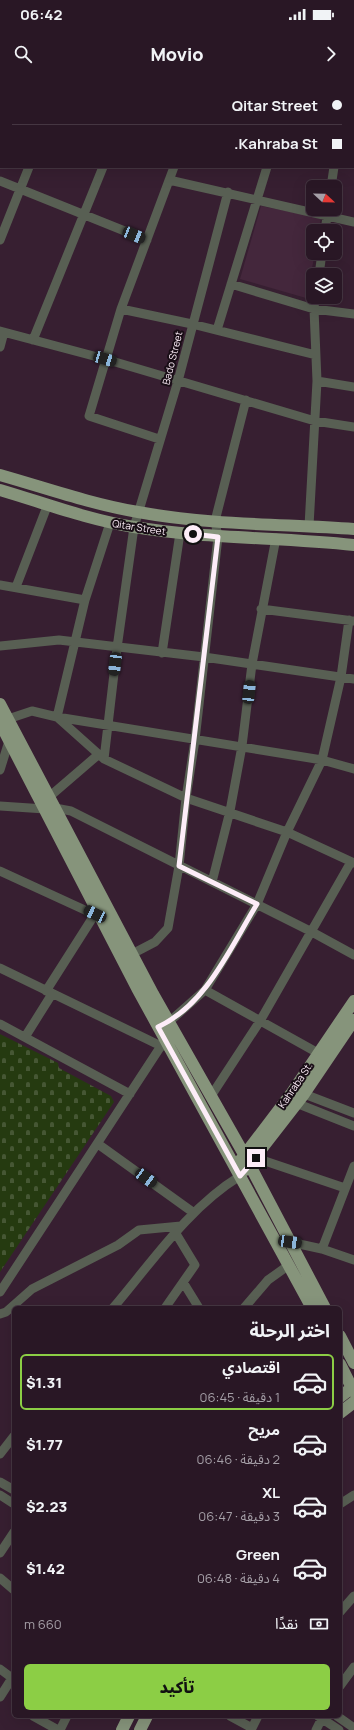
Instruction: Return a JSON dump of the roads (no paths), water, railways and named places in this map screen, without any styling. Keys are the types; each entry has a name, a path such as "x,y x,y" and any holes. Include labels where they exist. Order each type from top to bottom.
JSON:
{"main road":[{"name":"Qitar Street","path":"0,475 82,499 138,512 216,521 354,529"},
{"path":"21,496 25,482"},
{"name":"Qitar Street","path":"1,492 21,496 110,523 134,527 218,537 276,538 354,545"},
{"path":"0,704 9,741 50,809 132,954 164,1025 170,1045 237,1172 289,1265 309,1306"},
{"path":"4,721 49,797 50,809 98,916 164,1025"},
{"name":"Kahraba St.","path":"295,1097 318,1053 354,1001"},
{"name":"Kahraba St.","path":"237,1172 250,1160 295,1097 354,1020"},
{"path":"170,1045 211,1096 250,1160 290,1242 324,1306"},
{"path":"342,1340 354,1363"},
{"path":"342,1368 353,1388 342,1396"},
{"path":"342,1411 354,1402"},
{"path":"122,1730 128,1718"},
{"path":"140,1730 146,1718"}],"street":[{"path":"0,240 29,168"},
{"path":"33,340 103,168"},
{"path":"159,439 89,416 121,309 174,168"},
{"path":"218,330 267,168"},
{"path":"332,180 334,168"},
{"path":"169,180 306,208"},
{"path":"0,181 147,240"},
{"name":"Bado Street","path":"101,756 107,726 134,527 159,439 178,381 228,192"},
{"path":"338,216 354,222"},
{"path":"231,284 314,309 354,314"},
{"path":"309,526 317,381 314,304"},
{"path":"121,309 218,330 316,356"},
{"path":"0,347 2,331 105,359 315,421 354,427"},
{"path":"317,381 354,387"},
{"path":"132,954 155,942 168,928 179,866 186,798 195,740 218,537 216,521 246,400"},
{"path":"16,586 48,504"},
{"path":"57,717 85,600 110,523"},
{"path":"162,653 180,533"},
{"path":"212,882 230,811 242,746 252,664 261,609 276,538"},
{"path":"0,585 16,586 85,600"},
{"path":"164,1025 205,990 257,904 288,832 322,760 341,677 351,620 261,609"},
{"path":"0,646 59,640 204,657 354,679"},
{"path":"4,721 32,711 107,726 242,746 322,760 354,769"},
{"path":"57,717 101,756 186,798 230,811 288,832 353,863 260,1021 211,1096"},
{"path":"0,770 9,741"},
{"path":"49,797 101,756"},
{"path":"0,806 71,811 257,904 354,955"},
{"path":"0,871 98,916 49,992 25,1037"},
{"path":"0,968 49,992 170,1045 130,1094 0,1292"},
{"path":"205,990 318,1053"},
{"path":"0,1024 130,1094"},
{"path":"295,1097 354,1113"},
{"path":"295,1097 354,1126"},
{"path":"98,1144 194,1213"},
{"path":"250,1160 345,1188"},
{"path":"322,1249 354,1166"},
{"path":"115,1306 178,1229 237,1172"},
{"path":"166,1306 195,1265 178,1229"},
{"path":"13,1306 32,1289 118,1244 139,1230 178,1229"},
{"path":"290,1242 322,1249 354,1260"},
{"path":"246,1306 268,1280 289,1265"},
{"path":"183,1282 198,1306"},
{"path":"0,1314 6,1312 12,1307"},
{"path":"0,1454 12,1439"},
{"path":"0,1482 12,1489"},
{"path":"0,1495 12,1503"},
{"path":"342,1503 354,1495"},
{"path":"0,1553 12,1535"},
{"path":"0,1578 12,1588"},
{"path":"342,1610 354,1596"},
{"path":"342,1683 354,1667"},
{"path":"0,1669 12,1675"},
{"path":"0,1697 12,1678"},
{"path":"37,1718 59,1730 66,1718"},
{"path":"233,1718 252,1729 257,1718"},
{"path":"316,1730 321,1718"},
{"path":"322,1718 339,1730"},
{"path":"340,1718 354,1728"}]}
